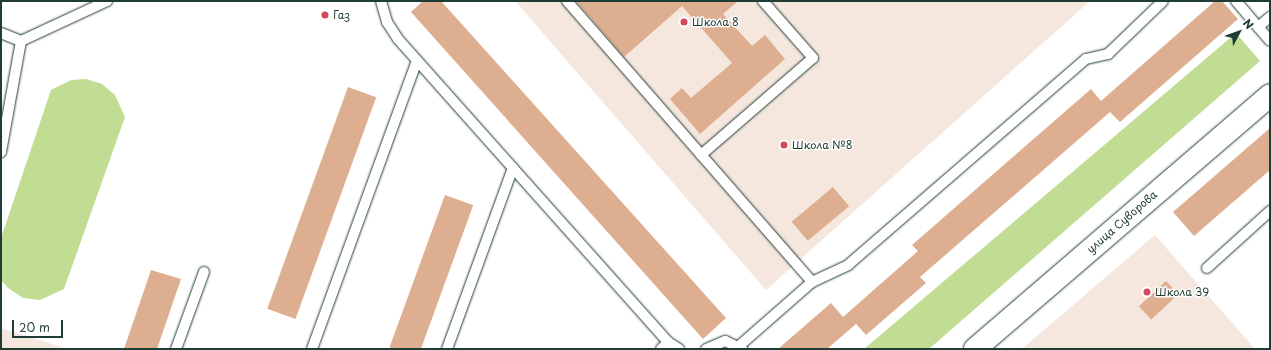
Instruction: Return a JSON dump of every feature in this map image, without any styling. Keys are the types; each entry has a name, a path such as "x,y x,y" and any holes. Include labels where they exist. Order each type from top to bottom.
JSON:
{"street":[{"name":"улица Суворова","path":"975,349 1270,95"}],"lane":[{"path":"1,33 21,41 107,1"},
{"path":"381,1 387,22 417,60 513,168 665,346 679,349"},
{"path":"567,1 812,282"},
{"path":"701,155 813,58 763,1"},
{"path":"706,349 725,341 741,347 812,282 848,265 1086,59 1108,54 1163,1"},
{"path":"1236,1 1270,41"},
{"path":"1258,27 1270,17"},
{"path":"1,152 21,41"},
{"path":"312,349 417,60"},
{"path":"447,349 513,168"},
{"path":"1207,268 1270,211"},
{"path":"176,349 204,272"}],"shaded area":[{"name":"Школа №8","path":"515,1 1090,1 766,290"},
{"name":"Школа 39","path":"1155,235 1255,349 1022,349"},
{"path":"1,328 68,349 1,349"}],"green space":[{"path":"1236,33 1260,61 929,349 864,349"},
{"path":"86,79 102,84 115,95 125,117 64,289 40,300 23,298 8,288 1,280 1,238 51,90 71,80"}],"building":[{"path":"423,1 441,1 726,318 703,339 411,12"},
{"path":"576,1 738,1 723,14 752,46 765,35 785,59 700,134 670,99 682,88 691,98 732,63 682,6 624,57"},
{"path":"1215,1 1222,1 1238,19 1120,122 1110,112 920,277 926,283 866,335 856,324 827,349 778,349 831,303 843,317 918,251 912,245 1091,89 1101,101"},
{"path":"348,87 376,97 295,319 267,309"},
{"path":"1270,128 1270,170 1194,236 1173,212"},
{"path":"833,187 849,206 808,241 792,222"},
{"path":"445,195 473,205 421,349 394,349 390,347"},
{"path":"151,270 181,279 157,349 124,349"},
{"path":"1166,281 1178,294 1151,319 1139,306"}],"place":[{"name":"Газ","path":"325,15"},
{"name":"Школа 8","path":"684,22"},
{"name":"Школа №8","path":"784,145"},
{"name":"Школа 39","path":"1147,292"}]}
